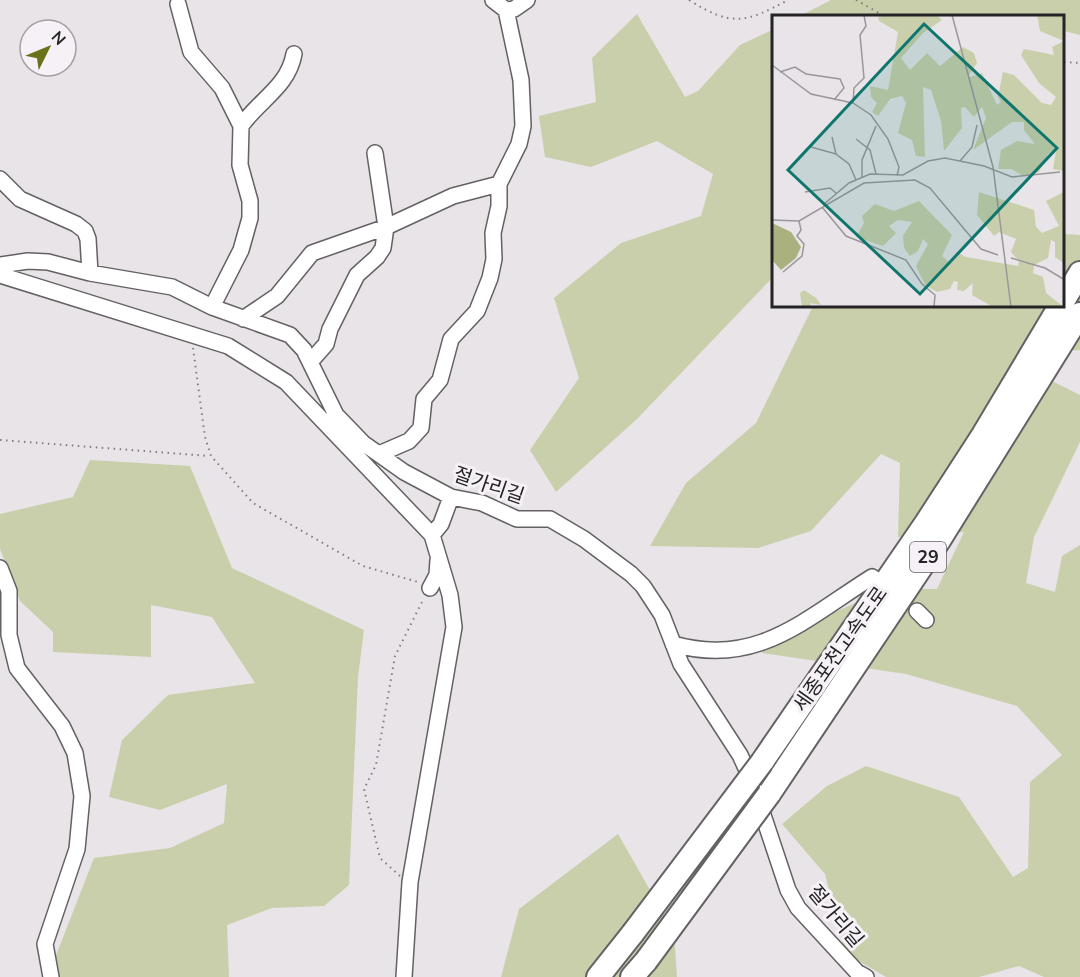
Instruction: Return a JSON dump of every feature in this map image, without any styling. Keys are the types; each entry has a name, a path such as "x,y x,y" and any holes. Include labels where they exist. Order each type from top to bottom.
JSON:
{"highway":[{"path":"1065,298 1080,273"},
{"name":"세종포천고속도로","path":"598,977 762,762 926,523 983,435 1059,308"},
{"name":"세종포천고속도로","path":"639,969 769,794 878,634 1080,314"}],"street":[{"path":"379,454 416,435 421,429 424,399 440,380 451,339 483,301 494,259 493,234 500,206 499,184 519,144 523,126 521,80 506,10 493,0"},
{"path":"506,10 514,9 527,0"},
{"path":"178,4 190,52 222,88 241,126 240,165 250,201 250,218 241,250 212,307"},
{"path":"241,126 284,81 291,70 294,54"},
{"path":"311,362 326,344 330,329 357,275 377,257 382,248 386,227 375,153"},
{"path":"0,179 20,198 76,224 84,231 88,239 90,273"},
{"path":"243,319 276,296 312,253 386,227 453,196 499,184"},
{"name":"절가리길","path":"0,265 28,261 48,262 90,273 172,287 212,307 290,335 298,341 311,362 336,415 363,443 404,472 451,497 482,503 517,519 550,519 584,539 643,586 662,615 693,686 725,728 751,779 788,890 798,908 857,972 866,977"},
{"path":"0,275 228,346 286,382 432,535 450,595 454,627 410,882 404,977"},
{"path":"432,535 441,524 451,497"},
{"path":"430,588 437,575 439,557"},
{"path":"0,568 9,591 9,635 17,669 62,726 75,753 82,796 77,849 45,944 51,977"},
{"path":"673,644 689,649 724,650 772,641 872,577 875,579"}],"path":[{"path":"689,0 718,16 738,21 762,14 788,0"},
{"path":"856,0 882,15"},
{"path":"1065,62 1080,63"},
{"path":"191,334 205,437 211,456 253,503 363,566 420,582 430,588 395,656 376,765 364,789 380,858 397,874 410,882"},
{"path":"0,440 211,456"}],"green space":[{"path":"831,0 1080,0 1080,35 1065,31 1065,15 802,15"},
{"path":"637,14 685,97 698,91 740,45 772,30 772,278 637,419 556,492 530,450 579,378 554,298 621,243 701,216 713,174 657,141 591,167 545,157 539,116 596,102 592,58"},
{"path":"1065,234 1080,235 1080,350 1058,351 1020,365 1080,395 1080,442 1034,537 1026,583 1055,592 1062,556 1080,545 1080,977 1044,977 1019,966 979,977 886,977 845,953 825,874 782,824 827,786 866,766 959,797 1013,877 1028,868 1030,782 1062,755 1017,706 906,674 762,653 767,640 890,589 937,589 964,532 898,537 900,463 881,454 811,531 758,548 650,546 686,483 756,423 812,308 1065,308"},
{"path":"90,460 190,466 232,568 364,630 358,677 349,885 324,906 272,908 227,925 229,977 56,977 53,963 94,858 170,848 224,823 227,784 160,810 109,797 122,740 168,695 255,683 212,617 151,605 151,657 53,652 53,632 20,601 0,549 0,514 73,497"},
{"path":"618,834 674,932 677,977 501,977 519,909"}]}
